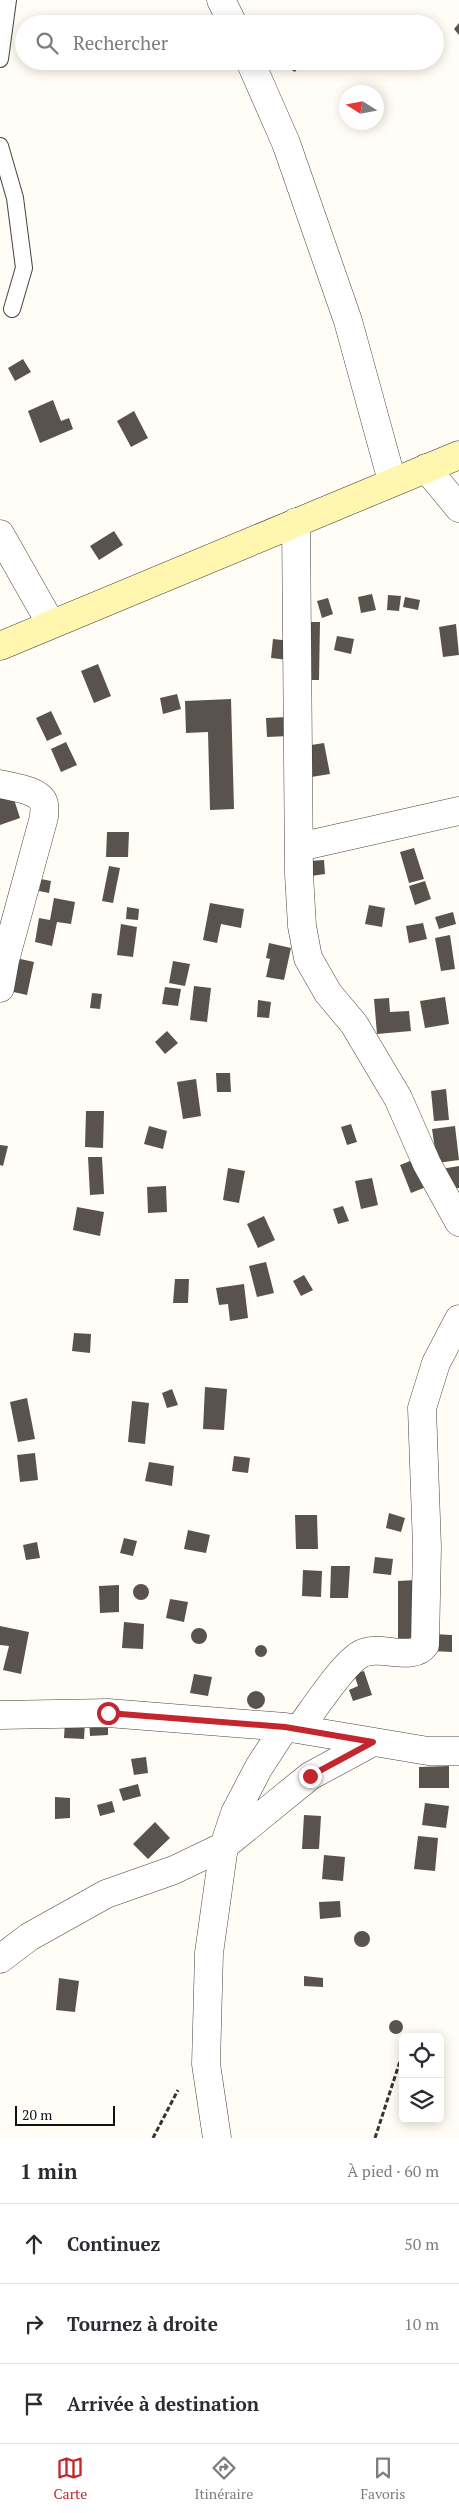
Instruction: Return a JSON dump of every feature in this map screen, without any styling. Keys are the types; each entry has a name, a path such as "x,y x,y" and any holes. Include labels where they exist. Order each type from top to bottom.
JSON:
{"main road":[{"path":"0,646 392,481 459,455"}],"street":[{"path":"221,0 228,15"},
{"path":"254,70 286,143 348,321 392,481"},
{"path":"426,468 459,508"},
{"path":"296,522 299,846 302,926 308,958 328,993 354,1024 398,1098 427,1164 459,1222"},
{"path":"0,534 51,624"},
{"path":"0,784 30,792 40,797 44,804 44,817 5,960 0,988"},
{"path":"299,846 459,812"},
{"path":"217,2138 206,2064 209,1953 224,1846 235,1813 259,1767 342,1672 362,1653 381,1650 412,1653 420,1651 425,1645 427,1547 422,1408 436,1363 459,1320"},
{"path":"0,1715 108,1713 292,1728 428,1751 459,1751"},
{"path":"0,1959 29,1937 106,1894 174,1870 224,1846 310,1776 373,1742"}],"lane":[{"path":"0,60 8,0"},
{"path":"0,146 15,198 24,268 12,309"}],"path":[{"path":"375,2138 399,2064"}],"building":[{"path":"459,23 459,35 454,29"},
{"path":"23,359 31,372 15,381 8,368"},
{"path":"53,400 61,421 69,418 73,429 40,443 28,411"},
{"path":"134,411 148,438 131,447 117,421"},
{"path":"114,531 123,545 99,560 90,546"},
{"path":"372,594 376,610 361,613 358,597"},
{"path":"388,595 401,596 399,611 387,610"},
{"path":"405,597 420,600 418,610 403,607"},
{"path":"328,598 333,614 322,618 317,601"},
{"path":"305,622 320,622 319,680 303,680"},
{"path":"456,624 459,655 443,657 439,627"},
{"path":"337,636 354,639 351,654 334,650"},
{"path":"273,639 291,641 289,660 271,658"},
{"path":"98,664 111,696 94,703 81,671"},
{"path":"177,694 181,709 163,714 160,698"},
{"path":"231,699 234,809 210,810 208,732 186,733 185,701"},
{"path":"51,711 62,734 47,741 36,718"},
{"path":"288,717 289,736 267,737 266,718"},
{"path":"66,742 77,765 61,772 51,749"},
{"path":"324,743 330,774 311,777 305,746"},
{"path":"12,793 20,818 0,825 0,797"},
{"path":"107,832 129,832 128,857 106,857"},
{"path":"414,848 424,879 409,883 400,852"},
{"path":"324,860 325,874 311,876 309,861"},
{"path":"109,866 120,868 113,903 102,901"},
{"path":"41,879 51,881 49,893 39,891"},
{"path":"425,881 431,899 415,905 409,886"},
{"path":"54,898 75,902 71,924 57,922 52,946 35,942 39,918 50,920"},
{"path":"210,903 244,909 241,928 221,924 217,943 203,940"},
{"path":"369,905 385,908 382,927 365,924"},
{"path":"127,907 139,909 138,920 126,919"},
{"path":"453,912 456,924 439,929 435,917"},
{"path":"423,923 427,939 409,943 406,926"},
{"path":"121,924 137,927 133,957 117,955"},
{"path":"450,935 455,969 441,971 435,938"},
{"path":"269,943 291,948 284,980 266,977 270,959 266,958"},
{"path":"16,958 34,962 27,995 9,991"},
{"path":"173,961 190,964 185,986 169,983"},
{"path":"194,986 211,988 207,1022 190,1020"},
{"path":"165,987 181,989 178,1006 162,1004"},
{"path":"92,993 102,994 100,1009 90,1008"},
{"path":"445,997 449,1024 425,1028 420,1001"},
{"path":"389,998 390,1012 409,1011 411,1031 377,1034 374,999"},
{"path":"258,1000 271,1002 269,1018 257,1017"},
{"path":"167,1031 178,1043 165,1054 155,1042"},
{"path":"216,1073 230,1073 231,1092 217,1092"},
{"path":"196,1079 201,1116 183,1119 177,1082"},
{"path":"446,1089 449,1120 434,1121 431,1091"},
{"path":"86,1111 104,1111 103,1148 85,1147"},
{"path":"351,1124 357,1142 347,1145 341,1127"},
{"path":"149,1126 167,1131 163,1149 144,1144"},
{"path":"455,1126 459,1160 437,1163 432,1129"},
{"path":"0,1145 8,1146 3,1166 0,1165"},
{"path":"88,1157 102,1157 104,1194 90,1195"},
{"path":"415,1159 426,1187 411,1193 400,1165"},
{"path":"459,1166 459,1188 445,1190 441,1169"},
{"path":"228,1168 245,1171 239,1203 223,1200"},
{"path":"372,1178 378,1205 361,1209 355,1181"},
{"path":"166,1186 167,1212 148,1213 147,1187"},
{"path":"343,1206 349,1221 338,1224 333,1209"},
{"path":"77,1207 104,1212 100,1236 73,1230"},
{"path":"264,1216 275,1240 258,1248 247,1224"},
{"path":"266,1262 274,1293 257,1297 249,1266"},
{"path":"304,1275 313,1290 301,1296 293,1281"},
{"path":"175,1279 189,1279 188,1303 173,1303"},
{"path":"244,1284 248,1318 230,1321 228,1304 219,1305 216,1288"},
{"path":"74,1333 91,1334 90,1353 72,1351"},
{"path":"205,1387 227,1389 224,1430 203,1429"},
{"path":"172,1389 178,1405 167,1408 162,1393"},
{"path":"27,1398 35,1439 18,1442 10,1402"},
{"path":"132,1401 149,1403 145,1444 128,1442"},
{"path":"35,1453 38,1480 20,1482 17,1455"},
{"path":"234,1456 250,1458 248,1473 232,1471"},
{"path":"149,1462 174,1466 172,1486 145,1481"},
{"path":"389,1513 405,1518 401,1532 386,1528"},
{"path":"295,1515 317,1515 318,1549 296,1549"},
{"path":"188,1530 210,1535 206,1553 184,1549"},
{"path":"124,1538 137,1541 133,1556 120,1553"},
{"path":"37,1542 40,1558 26,1560 23,1545"},
{"path":"375,1557 393,1559 391,1575 373,1573"},
{"path":"331,1566 350,1566 348,1598 330,1598"},
{"path":"303,1570 322,1571 321,1597 302,1596"},
{"path":"416,1580 417,1644 398,1643 398,1581"},
{"path":"138,1584 144,1584 149,1589 147,1598 138,1600 133,1595 133,1589"},
{"path":"119,1585 119,1612 100,1613 99,1586"},
{"path":"170,1599 188,1602 184,1622 166,1618"},
{"path":"124,1622 144,1624 143,1649 122,1648"},
{"path":"0,1626 29,1632 21,1674 3,1670 9,1646 0,1645"},
{"path":"199,1628 207,1636 199,1644 191,1636"},
{"path":"433,1634 452,1635 452,1652 432,1651"},
{"path":"263,1645 266,1646 266,1656 259,1657 256,1656 255,1649 256,1646"},
{"path":"364,1671 372,1695 353,1701 349,1690 358,1686 354,1674"},
{"path":"194,1674 212,1677 208,1696 190,1693"},
{"path":"256,1691 262,1694 265,1700 262,1706 256,1709 250,1706 247,1700 250,1694"},
{"path":"89,1718 108,1718 108,1735 90,1736"},
{"path":"65,1721 85,1722 84,1739 64,1738"},
{"path":"146,1757 148,1773 134,1775 131,1759"},
{"path":"449,1766 449,1788 419,1788 419,1767"},
{"path":"138,1784 141,1796 123,1801 119,1789"},
{"path":"55,1797 70,1798 70,1818 55,1819"},
{"path":"112,1801 115,1812 100,1816 97,1805"},
{"path":"425,1803 449,1806 446,1828 422,1825"},
{"path":"304,1815 321,1816 319,1849 302,1849"},
{"path":"155,1822 170,1838 148,1859 133,1844"},
{"path":"418,1836 438,1838 435,1871 414,1869"},
{"path":"324,1855 345,1857 343,1881 322,1879"},
{"path":"340,1901 341,1917 320,1919 319,1902"},
{"path":"362,1931 368,1933 370,1939 368,1945 362,1947 356,1945 354,1939 356,1933"},
{"path":"304,1976 323,1978 323,1987 304,1986"},
{"path":"59,1978 79,1981 75,2012 56,2010"},
{"path":"396,2020 402,2024 401,2032 396,2034 391,2032 389,2027 391,2022"}],"route":[{"path":"108,1713 285,1727 373,1742 310,1776"}]}
